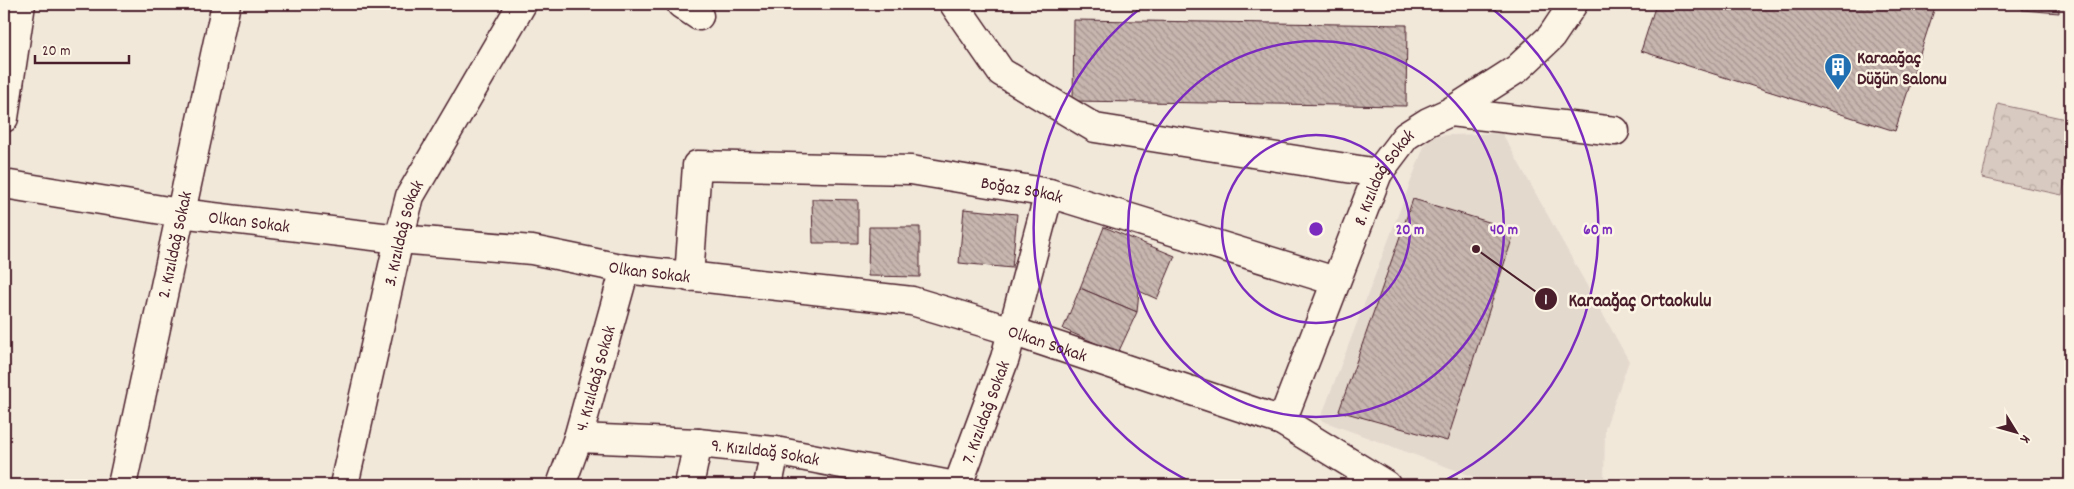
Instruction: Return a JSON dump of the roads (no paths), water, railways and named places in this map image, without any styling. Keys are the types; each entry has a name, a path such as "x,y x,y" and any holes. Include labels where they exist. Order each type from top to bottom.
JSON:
{"street":[{"path":"4,118 20,4"},
{"name":"2. Kızıldağ Sokak","path":"122,485 226,4"},
{"name":"3. Kızıldağ Sokak","path":"344,485 410,196 522,4"},
{"path":"954,4 1001,72 1095,128 1378,173"},
{"name":"8. Kızıldağ Sokak","path":"1282,421 1378,173 1406,136 1450,112 1517,69 1551,37 1572,4"},
{"path":"1450,112 1615,131"},
{"name":"Boğaz Sokak","path":"689,277 697,165 911,170 1049,193 1335,281"},
{"name":"Olkan Sokak","path":"4,184 180,213 399,239 532,250 625,269 912,301 1012,331 1282,421 1386,485"},
{"name":"7. Kızıldağ Sokak","path":"958,485 1005,358 1049,193"},
{"name":"4. Kızıldağ Sokak","path":"561,485 578,438 625,269"},
{"name":"9. Kızıldağ Sokak","path":"578,438 698,443 775,451 950,485"},
{"path":"689,485 698,443"},
{"path":"768,485 775,451"}],"place":[{"name":"Karaağaç Düğün Salonu","path":"1838,91"},
{"name":"Karaağaç Ortaokulu","path":"1476,249"}]}
